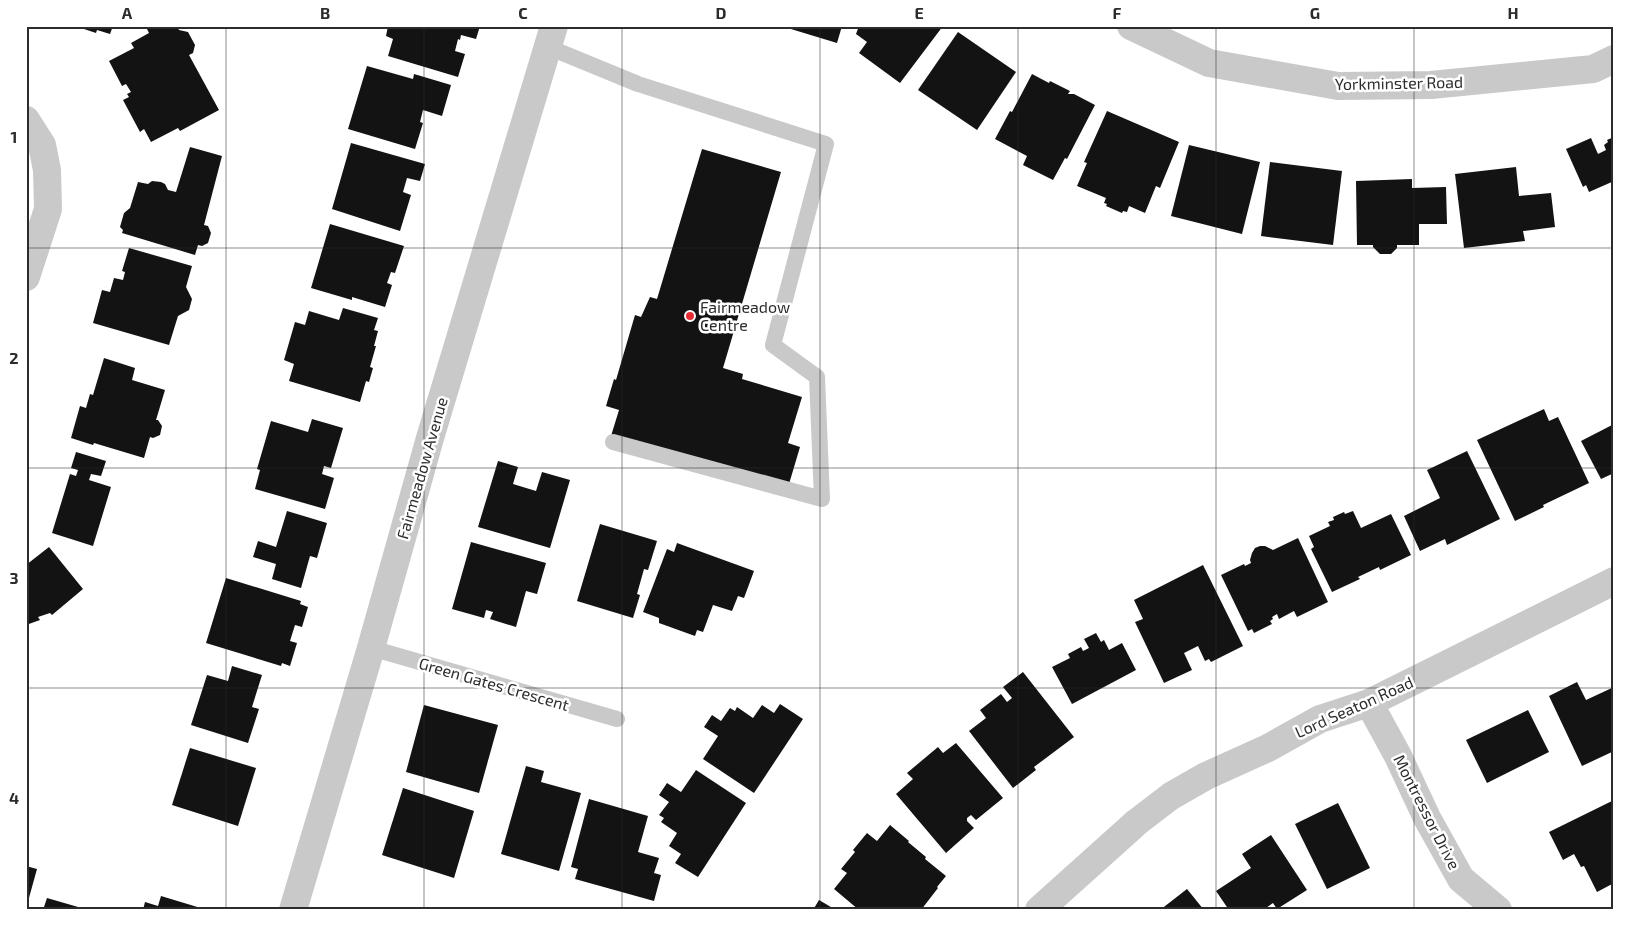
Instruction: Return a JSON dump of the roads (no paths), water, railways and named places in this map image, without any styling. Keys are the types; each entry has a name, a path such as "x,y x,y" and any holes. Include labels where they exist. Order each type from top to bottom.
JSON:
{"street":[{"name":"Yorkminster Road","path":"1131,26 1209,63 1338,86 1440,84 1593,69 1614,58"},
{"name":"Fairmeadow Avenue","path":"294,910 430,438 551,37"},
{"path":"26,120 42,145 47,170 48,208 26,277"},
{"name":"Lord Seaton Road","path":"1039,910 1137,822 1171,796 1206,776 1268,748 1320,719 1369,703 1614,581"},
{"name":"Montressor Drive","path":"1369,703 1398,756 1427,818 1461,879 1498,910"}],"lane":[{"path":"551,37 638,84 826,144 773,345 817,377 822,499 613,442"},
{"name":"Green Gates Crescent","path":"370,648 617,719"}],"place":[{"name":"Fairmeadow Centre","path":"690,316"}]}
